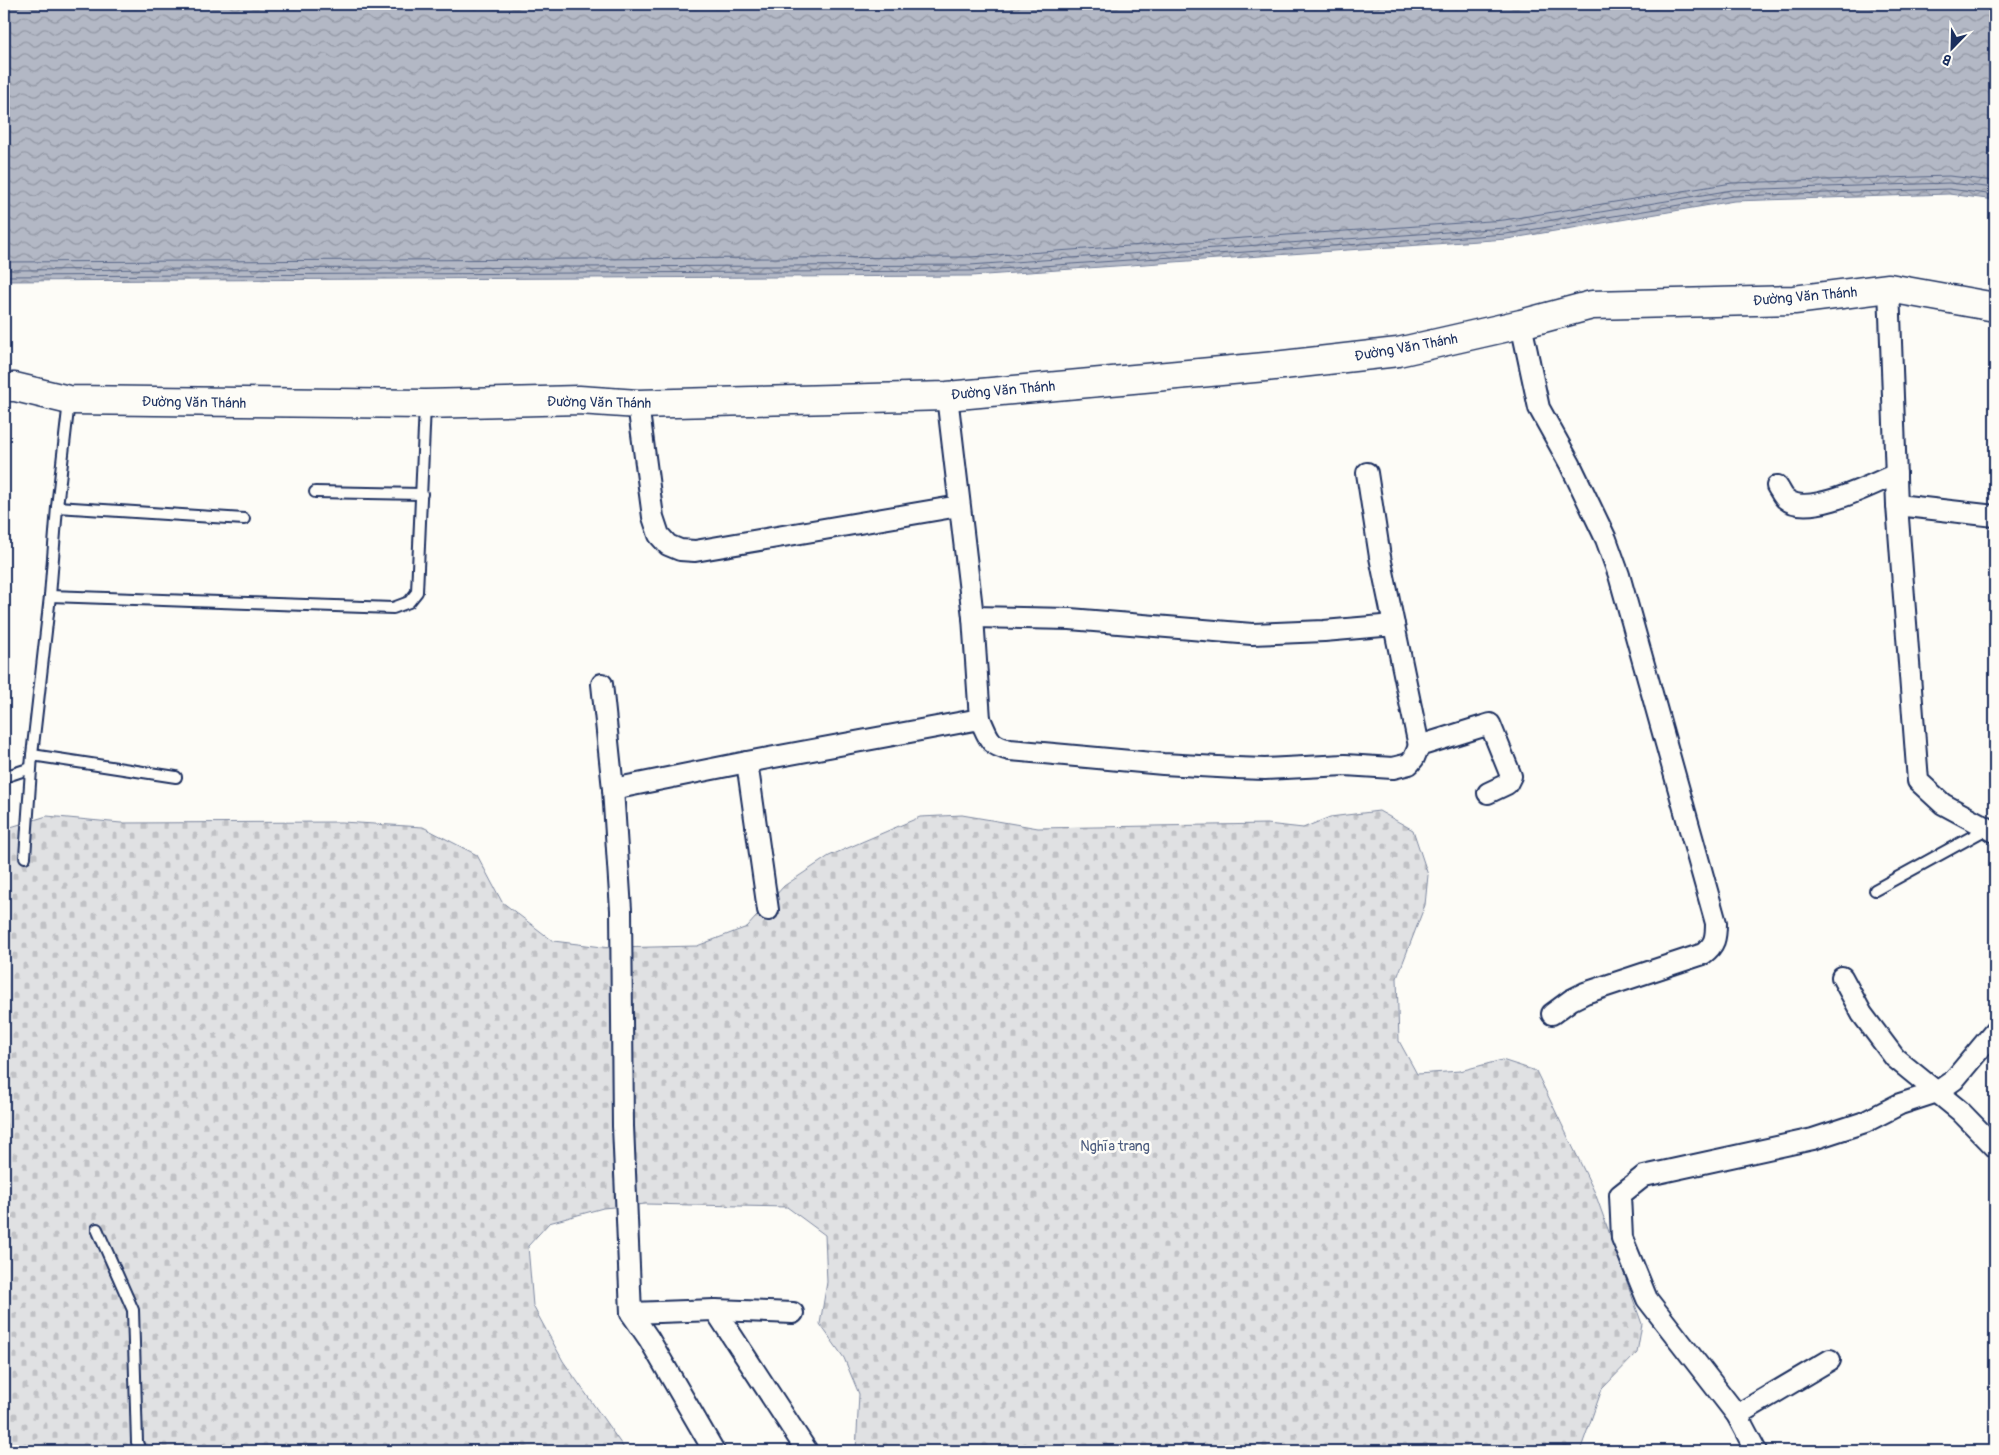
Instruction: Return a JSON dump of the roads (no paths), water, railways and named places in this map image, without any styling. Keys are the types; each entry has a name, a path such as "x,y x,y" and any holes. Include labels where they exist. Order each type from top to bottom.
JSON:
{"main road":[{"name":"Đường Văn Thánh","path":"4,387 14,387 69,400 425,404 579,400 638,404 947,396 1266,367 1398,352 1521,324 1592,305 1794,300 1889,288 1995,307"}],"street":[{"path":"1889,288 1897,505 1918,781 1943,804 1992,830"},
{"path":"1521,324 1539,408 1570,464 1606,539 1619,576 1716,923 1716,938 1712,947 1703,954 1585,993 1571,1000 1552,1014"},
{"path":"947,396 973,617 980,719 990,740 997,747 1010,750 1163,764 1265,769 1345,765 1393,768 1409,764 1419,746 1380,557 1367,473"},
{"path":"638,404 653,517 659,535 668,545 680,550 695,551 959,506"},
{"path":"1777,486 1786,500 1804,505 1849,495 1896,474"},
{"path":"1897,505 1995,516"},
{"path":"973,617 1070,619 1252,634 1324,631 1394,625"},
{"path":"602,684 613,789 621,910 624,1126 631,1313 649,1338 714,1451"},
{"path":"613,789 980,719"},
{"path":"1419,746 1490,724 1511,776 1507,784 1488,793"},
{"path":"747,762 768,910"},
{"path":"1842,977 1870,1027 1895,1058 1960,1111 1995,1147"},
{"path":"1756,1451 1736,1415 1647,1300 1622,1238 1620,1195 1644,1176 1814,1140 1865,1122 1900,1104 1937,1092 1954,1080 1995,1031"},
{"path":"631,1313 715,1310 793,1313"},
{"path":"715,1310 807,1451"},
{"path":"1736,1415 1830,1360"}],"lane":[{"path":"25,857 32,755 69,400"},
{"path":"50,596 393,608 409,602 417,592 425,404"},
{"path":"315,492 422,494"},
{"path":"57,508 244,519"},
{"path":"32,755 176,777"},
{"path":"4,777 31,768"},
{"path":"1876,890 1992,830"},
{"path":"96,1229 133,1310 137,1442 140,1451"}],"water":[{"path":"4,4 1995,4 1995,200 1949,194 1734,201 1507,239 971,276 4,281"}],"park label":[{"name":"Nghĩa trang","path":"1115,1146"}]}
